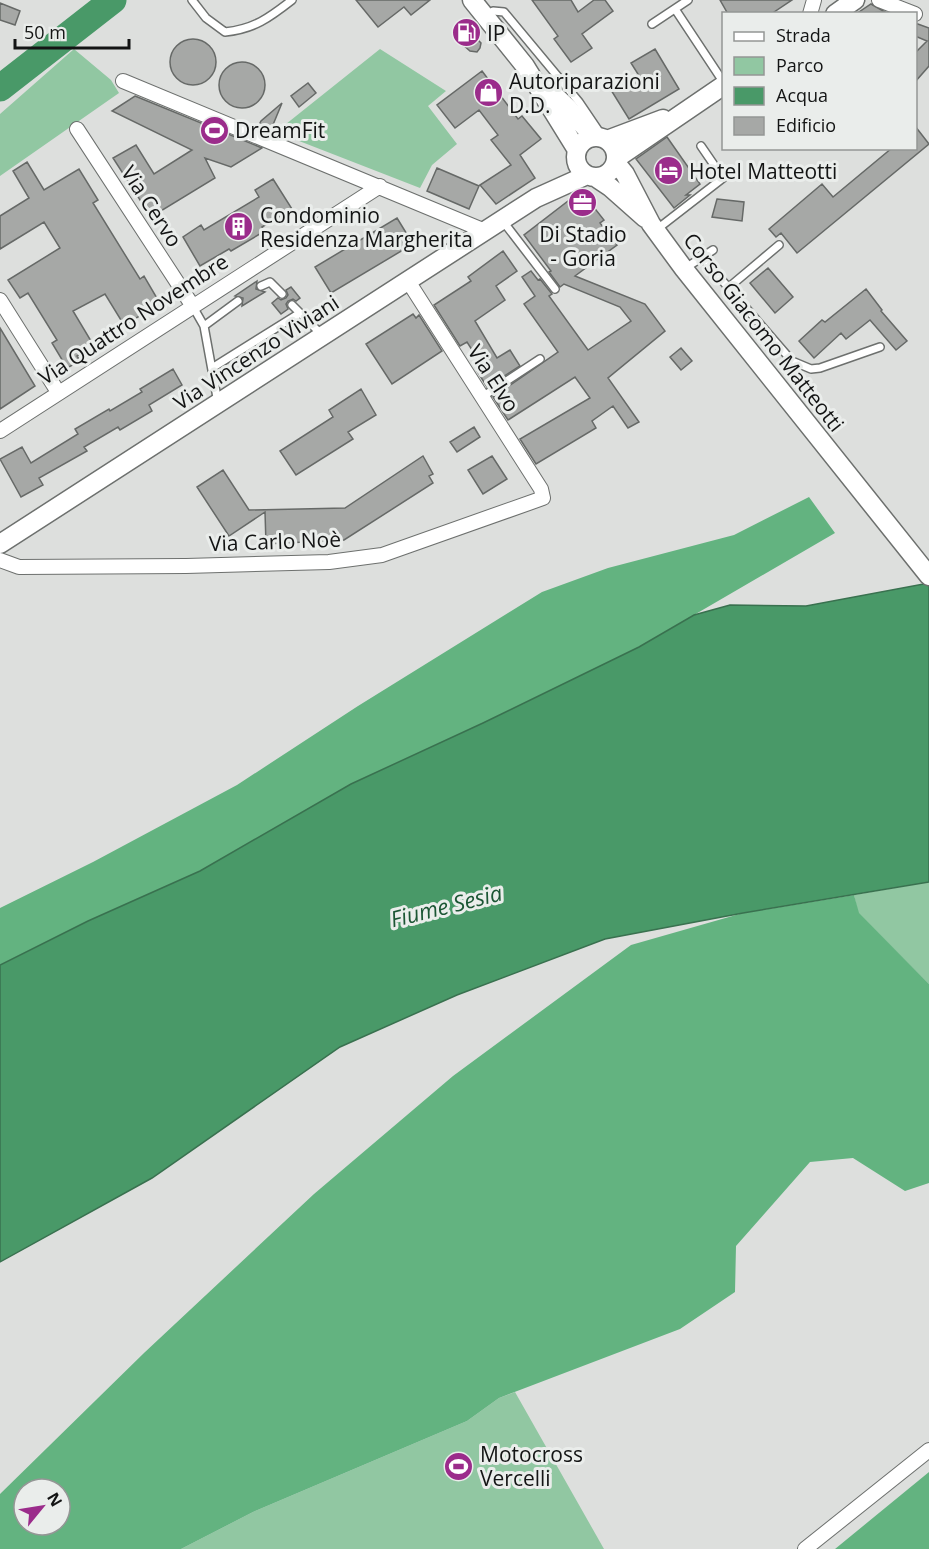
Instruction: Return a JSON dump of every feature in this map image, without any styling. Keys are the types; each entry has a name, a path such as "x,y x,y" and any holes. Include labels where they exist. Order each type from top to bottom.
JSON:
{"main road":[{"name":"Corso Giacomo Matteotti","path":"472,0 525,66 601,138"},
{"name":"Corso Giacomo Matteotti","path":"525,66 584,165 654,227"},
{"path":"681,112 601,138 583,141 584,165 608,174 616,161 722,85"},
{"path":"601,138 615,149 616,161"},
{"name":"Corso Giacomo Matteotti","path":"616,161 654,227 684,268 929,576"},
{"name":"Via Vincenzo Viviani","path":"0,544 584,165"}],"street":[{"path":"879,0 910,12"},
{"path":"123,81 485,231"},
{"name":"Via Cervo","path":"77,129 192,306"},
{"name":"Via Quattro Novembre","path":"0,431 380,186"},
{"name":"Via Elvo","path":"408,281 541,489 543,498"},
{"path":"0,300 58,392"},
{"name":"Via Carlo Noè","path":"0,560 19,567 186,566 339,560 382,555 543,498"},
{"path":"805,1549 929,1450"}],"lane":[{"path":"192,0 206,18 225,32 243,30 266,20 292,0"},
{"path":"652,24 688,0"},
{"path":"675,9 722,82"},
{"path":"485,16 493,11 504,12 579,102 601,138"},
{"path":"654,227 723,178 701,146"},
{"path":"502,220 555,289"},
{"path":"728,288 778,245"},
{"path":"684,268 713,250"},
{"path":"701,256 792,361 804,367 820,368 880,347"},
{"path":"261,286 270,282 282,294"},
{"path":"204,326 238,301"},
{"path":"292,305 323,336"},
{"path":"192,306 204,326 218,403"},
{"path":"212,368 300,313"},
{"path":"482,397 540,359"}],"green space":[{"path":"74,49 111,80 119,93 0,176 0,114"},
{"path":"380,49 446,91 428,106 457,144 432,165 420,188 276,132"},
{"path":"929,882 929,984 858,913 854,895"},
{"name":"Motocross Vercelli","path":"515,1392 604,1549 181,1549 253,1512 467,1421 499,1398"}],"shaded area":[{"path":"809,497 835,533 639,647 351,784 200,871 88,921 0,965 0,908 93,862 237,785 358,706 542,592 608,568 734,535"},
{"path":"854,895 859,913 929,984 929,1183 905,1191 853,1158 810,1162 736,1246 735,1292 680,1329 499,1398 467,1421 253,1512 181,1549 0,1549 0,1494 12,1482 12,1537 72,1537 72,1477 17,1477 144,1353 314,1194 453,1076 631,945 743,913"},
{"path":"929,1472 929,1549 835,1549"}],"water":[{"name":"Fiume Sesia","path":"929,583 929,882 605,939 457,995 340,1047 152,1178 0,1262 0,965 88,921 200,871 351,784 639,647 694,615 730,605 806,606"}],"building":[{"path":"356,0 430,0 411,15 404,7 378,27"},
{"path":"532,0 571,0 578,12 594,0 605,0 613,11 582,34 592,48 571,62 554,39 558,36"},
{"path":"720,0 792,0 774,12 727,12"},
{"path":"0,3 20,11 15,25 0,20"},
{"path":"871,4 885,12 859,12"},
{"path":"917,24 929,28 929,66 917,80 917,51 927,41 917,37"},
{"path":"475,37 481,43 477,52 470,51 461,43"},
{"path":"193,39 209,46 216,62 209,78 193,85 177,78 170,62 177,46"},
{"path":"655,49 679,89 629,119 611,90 638,74 631,63"},
{"path":"242,62 258,69 265,85 258,101 242,108 226,101 219,85 226,69"},
{"path":"482,71 518,119 522,116 541,139 520,155 535,178 496,204 480,185 511,165 491,140 498,135 479,110 455,128 437,105"},
{"path":"308,83 316,93 299,107 291,96"},
{"path":"135,96 262,148 231,167 205,158 215,178 151,217 113,158 136,145 154,174 192,150 112,111"},
{"path":"282,103 270,132 258,127 261,121"},
{"path":"917,129 929,144 797,253 781,233 776,237 769,229 822,184 833,197 890,150 917,150"},
{"name":"Hotel Matteotti","path":"667,137 700,184 674,208 636,159"},
{"path":"27,162 44,190 79,169 98,200 93,203 140,279 144,276 158,300 150,304 152,309 124,325 105,294 73,311 94,346 77,356 80,361 67,368 52,343 57,340 28,293 20,298 8,280 60,248 44,222 0,249 0,216 29,198 13,171"},
{"path":"437,168 479,186 469,209 427,191"},
{"path":"273,179 292,209 262,227 265,231 200,266 183,237 201,225 204,230 259,197 255,190"},
{"path":"581,191 604,220 600,223 617,245 575,276 645,304 665,331 608,378 639,422 628,428 613,406 592,421 596,428 536,464 520,439 590,398 575,377 508,420 493,397 558,352 524,304 535,296 522,277 531,271 538,280 540,279 552,294 549,296 588,350 631,321 620,307 564,284 560,287 524,235"},
{"path":"717,199 744,202 742,221 712,217"},
{"path":"397,218 413,244 331,293 315,267"},
{"path":"503,251 517,271 496,286 505,300 475,321 497,358 510,350 520,366 487,387 477,371 483,367 467,342 460,346 434,305 471,281 468,277"},
{"path":"768,268 793,297 775,313 750,283"},
{"path":"257,281 256,289 265,292 242,306 243,298 235,296"},
{"path":"291,287 300,298 296,301 293,299 288,301 286,304 288,309 281,314 272,303 278,298 281,300 286,298 288,295 286,290"},
{"path":"866,289 881,311 907,341 896,350 870,320 846,339 841,333 814,358 799,341 822,320 825,322"},
{"path":"413,314 416,318 419,315 442,351 392,384 366,344"},
{"path":"0,328 35,386 0,409"},
{"path":"681,348 692,361 681,370 670,357"},
{"path":"173,369 182,385 149,405 152,411 120,430 118,427 84,447 87,451 39,478 43,485 21,497 0,459 22,447 31,463 78,434 75,429 142,392 140,389"},
{"path":"361,389 376,415 348,432 353,439 296,475 280,451 333,417 329,410"},
{"path":"474,427 480,437 457,452 450,442"},
{"path":"423,456 433,474 429,476 433,483 344,540 266,544 265,512 229,536 197,487 223,470 249,510 345,508"},
{"path":"492,456 507,479 483,494 468,470"}],"waterway":[{"path":"0,88 113,0"}],"place":[{"name":"IP","path":"466,33"},
{"name":"Autoriparazioni D.D.","path":"488,93"},
{"name":"DreamFit","path":"214,130"},
{"name":"Hotel Matteotti","path":"668,171"},
{"name":"Di Stadio - Goria","path":"583,203"},
{"name":"Condominio Residenza Margherita","path":"239,227"},
{"name":"Motocross Vercelli","path":"459,1466"}]}
